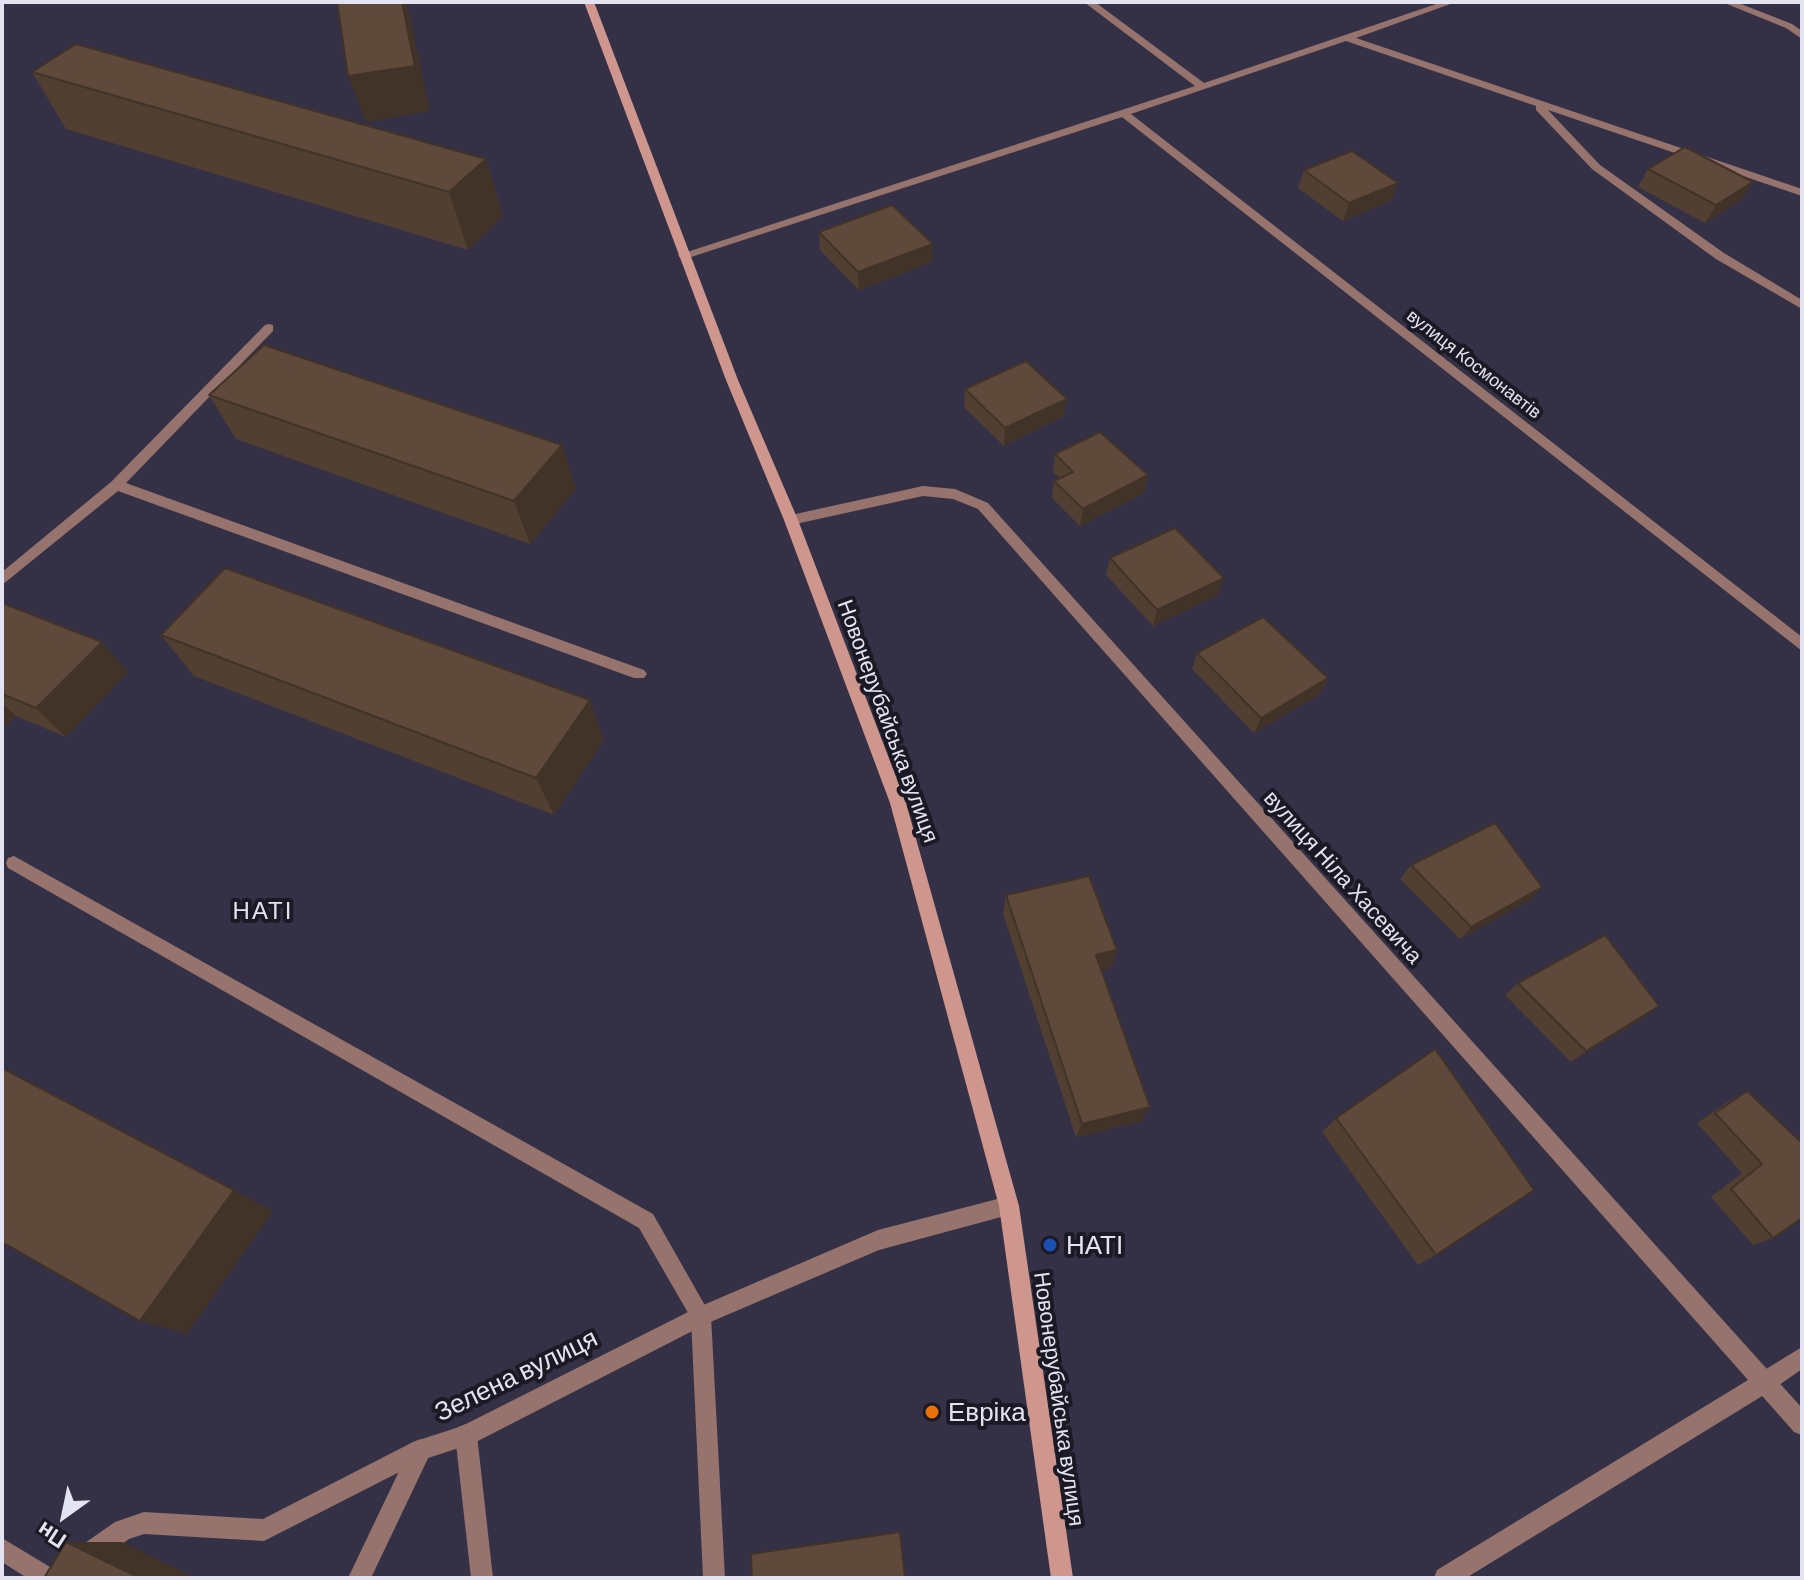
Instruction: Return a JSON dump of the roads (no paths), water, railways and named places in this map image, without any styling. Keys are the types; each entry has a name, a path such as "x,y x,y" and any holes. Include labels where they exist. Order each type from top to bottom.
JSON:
{"street":[{"name":"Новонерубайська вулиця","path":"589,2 684,255 791,520 898,803 1009,1206 1062,1578"},
{"path":"1089,2 1203,87"},
{"path":"684,255 1203,87 1451,2"},
{"path":"1727,2 1789,26 1802,36"},
{"path":"1346,38 1802,193"},
{"path":"1536,104 1596,167 1720,256 1802,305"},
{"name":"вулиця Космонавтів","path":"1123,112 1802,645"},
{"path":"2,580 116,485 269,328"},
{"path":"116,485 639,674"},
{"name":"вулиця Ніла Хасевича","path":"791,520 923,491 955,494 983,506 1802,1424"},
{"path":"14,863 646,1221 701,1316 714,1578"},
{"name":"Зелена вулиця","path":"54,1578 123,1530 144,1523 264,1530 421,1450 466,1435 701,1316 878,1240 1009,1206"},
{"path":"1445,1578 1765,1383 1802,1357"},
{"path":"466,1435 482,1578"},
{"path":"359,1578 421,1450"},
{"path":"2,1549 47,1578"}],"place":[{"name":"НАТІ","path":"1050,1245"},
{"name":"Евріка","path":"932,1412"}],"district":[{"name":"НАТІ","path":"263,911"}]}
